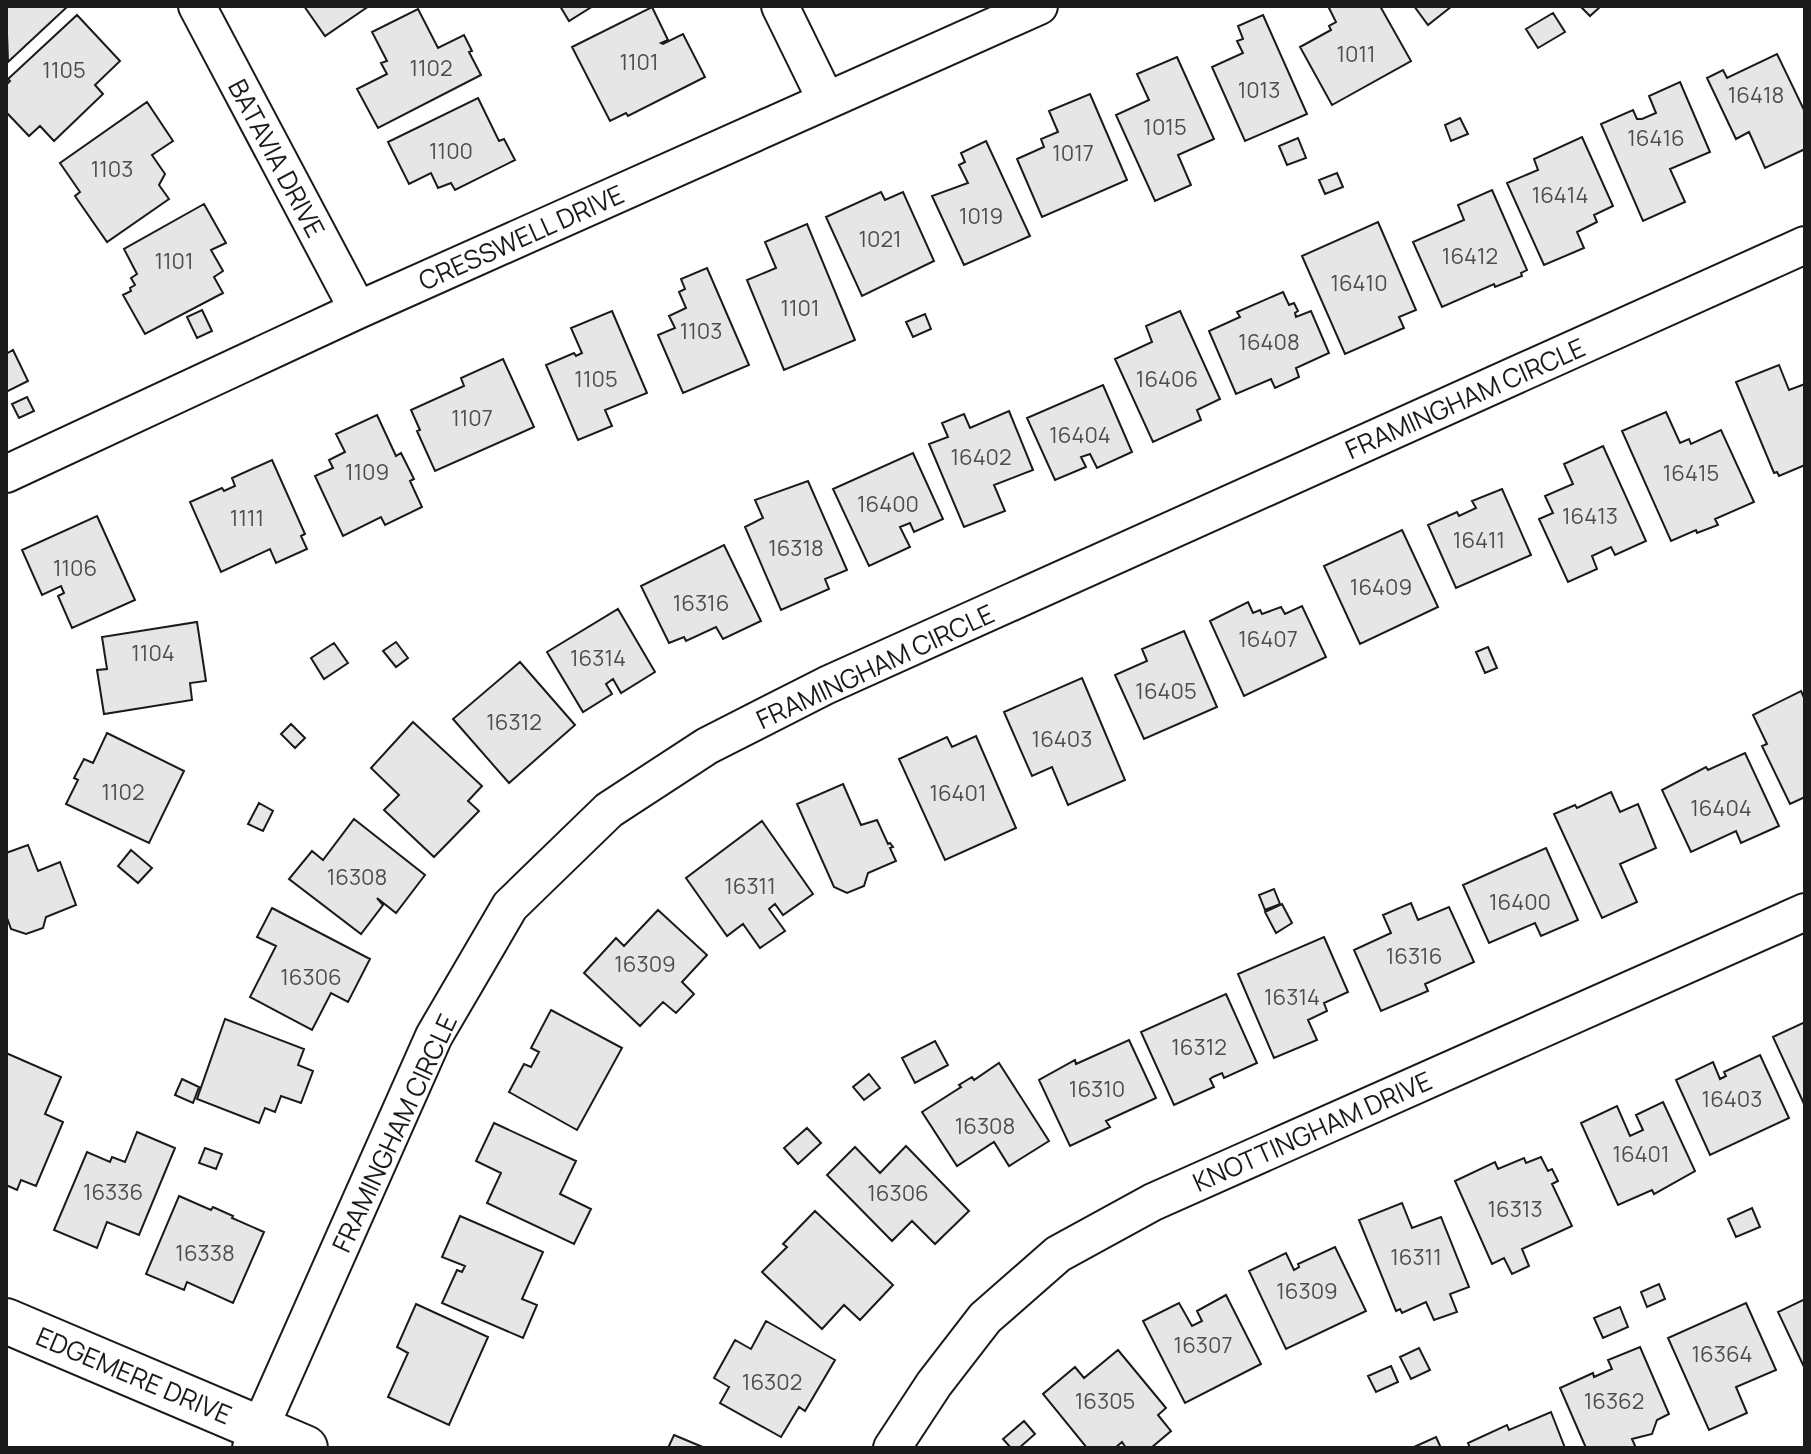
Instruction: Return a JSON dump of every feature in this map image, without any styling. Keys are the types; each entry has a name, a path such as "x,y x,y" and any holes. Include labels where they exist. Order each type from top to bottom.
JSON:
{"street":[{"name":"BATAVIA DRIVE","path":"197,6 358,310"},
{"path":"780,6 826,100"},
{"name":"CRESSWELL DRIVE","path":"6,474 358,310 1039,6"},
{"name":"FRAMINGHAM CIRCLE","path":"256,1439 434,1036 510,906 609,810 707,746 827,685 1805,245"},
{"name":"KNOTTINGHAM DRIVE","path":"892,1448 934,1384 985,1318 1058,1254 1153,1202 1805,912"},
{"name":"EDGEMERE DRIVE","path":"6,1321 256,1439 305,1448"}],"building":[{"path":"6,6 68,6 8,62"},
{"path":"304,6 369,6 325,36"},
{"path":"560,6 593,6 569,21"},
{"path":"1328,6 1380,6 1411,61 1332,105 1300,47 1331,30 1329,26 1336,22"},
{"path":"1414,6 1452,6 1428,25"},
{"path":"1580,6 1601,6 1590,16"},
{"path":"652,7 668,40 661,43 683,34 705,77 628,116 626,113 610,121 572,47"},
{"path":"418,9 438,48 464,35 481,75 378,128 357,89 387,74 381,63 387,61 372,32"},
{"path":"1553,13 1565,32 1538,48 1526,29"},
{"path":"77,15 120,61 95,85 103,94 54,141 40,126 29,136 6,112 8,79"},
{"path":"1263,15 1307,114 1245,141 1212,67 1243,53 1237,41 1243,39 1238,26"},
{"path":"1777,54 1805,112 1805,149 1765,168 1749,132 1736,139 1707,78 1723,70 1727,78"},
{"path":"1177,57 1214,139 1178,155 1191,185 1155,201 1116,115 1149,100 1137,74"},
{"path":"1680,82 1710,152 1670,169 1685,202 1643,221 1601,124 1633,110 1637,119 1656,113 1649,96"},
{"path":"1090,94 1127,180 1042,217 1017,159 1044,147 1041,139 1058,132 1049,111"},
{"path":"478,98 499,141 504,139 515,160 455,190 451,183 438,188 431,173 409,184 388,142"},
{"path":"147,102 173,141 152,155 165,174 159,185 169,199 107,242 75,196 80,192 60,163"},
{"path":"1460,118 1468,134 1451,141 1445,125"},
{"path":"1582,137 1613,206 1594,215 1597,222 1577,232 1584,248 1544,265 1507,183 1538,170 1534,159"},
{"path":"1298,138 1306,158 1287,165 1279,146"},
{"path":"986,141 1030,236 964,265 932,196 968,183 959,165 965,162 961,153"},
{"path":"1337,173 1343,187 1325,194 1319,180"},
{"path":"1492,190 1527,270 1521,273 1522,276 1495,287 1494,284 1442,307 1413,242 1464,220 1458,205"},
{"path":"881,192 885,200 903,192 934,261 862,296 826,217"},
{"path":"204,204 226,243 211,250 223,271 214,277 223,293 145,334 123,295 135,285 131,278 137,274 124,249"},
{"path":"1378,222 1416,310 1399,317 1404,328 1345,354 1302,256"},
{"path":"807,224 855,340 784,370 747,280 776,268 765,242"},
{"path":"707,268 749,365 683,393 658,335 675,328 669,316 686,308 679,292 685,289 681,279"},
{"path":"1283,292 1289,305 1294,303 1298,311 1296,317 1311,311 1329,353 1296,368 1299,377 1275,388 1271,379 1236,394 1209,331 1240,317 1237,312"},
{"path":"202,310 212,331 197,338 187,317"},
{"path":"612,311 647,393 605,410 612,426 578,440 546,365 574,353 576,356 582,353 571,328"},
{"path":"1180,311 1220,399 1197,410 1201,420 1153,442 1115,359 1152,342 1146,326"},
{"path":"925,314 931,329 913,337 906,322"},
{"path":"13,350 28,381 6,392 6,354"},
{"path":"503,359 534,427 435,471 411,410 464,386 461,378"},
{"path":"1779,365 1789,390 1805,384 1805,465 1779,476 1777,472 1774,473 1736,382"},
{"path":"1103,385 1132,452 1097,468 1090,454 1081,457 1086,467 1055,480 1027,418"},
{"path":"27,397 34,411 19,418 12,404"},
{"path":"1009,411 1033,470 994,485 1005,511 964,527 929,444 948,437 942,423 964,414 970,428"},
{"path":"1666,412 1680,443 1689,439 1691,444 1721,430 1754,502 1715,519 1718,525 1671,541 1622,431"},
{"path":"377,415 396,456 401,453 414,479 410,481 422,507 385,525 381,517 343,536 315,476 333,468 329,460 345,452 336,434"},
{"path":"1603,446 1646,541 1615,555 1611,547 1592,556 1597,569 1568,582 1539,519 1553,513 1545,496 1573,484 1564,464"},
{"path":"913,453 943,519 914,532 910,523 900,527 910,547 869,566 833,489"},
{"path":"272,460 305,534 301,536 307,549 276,563 270,549 221,572 190,502 222,488 224,491 235,486 232,478"},
{"path":"808,481 847,570 825,579 829,589 781,610 745,527 763,518 755,500"},
{"path":"1502,489 1531,555 1456,588 1428,525 1457,512 1459,516 1476,508 1472,501"},
{"path":"97,516 135,600 72,628 58,596 64,593 61,586 42,595 22,550"},
{"path":"1402,530 1438,607 1360,644 1324,566"},
{"path":"724,545 761,621 723,639 716,627 686,641 684,637 669,643 641,586"},
{"path":"1248,602 1253,613 1260,610 1262,614 1281,607 1285,614 1302,606 1326,657 1244,696 1210,621"},
{"path":"618,609 655,672 621,693 613,679 606,684 612,694 583,712 547,652"},
{"path":"197,622 206,681 190,683 192,700 104,714 97,670 107,669 102,637"},
{"path":"1184,631 1217,707 1144,739 1115,675 1147,661 1142,649"},
{"path":"396,642 408,658 396,667 383,651"},
{"path":"334,643 348,663 324,679 311,658"},
{"path":"1488,647 1497,668 1485,673 1476,652"},
{"path":"520,662 575,725 509,783 453,719"},
{"path":"1082,678 1125,780 1068,805 1052,767 1032,776 1004,712"},
{"path":"1801,691 1805,700 1805,797 1790,804 1762,746 1767,744 1753,715"},
{"path":"413,722 482,786 468,801 479,811 434,857 384,810 399,795 371,768"},
{"path":"291,724 305,738 295,748 281,734"},
{"path":"107,733 184,771 149,843 66,804 84,759 93,763"},
{"path":"976,736 1016,828 945,860 899,759 947,737 952,747"},
{"path":"1745,753 1779,826 1741,843 1736,831 1691,852 1662,790 1706,767 1708,770"},
{"path":"843,784 861,825 877,820 888,844 893,847 890,848 896,861 868,873 864,886 847,893 834,887 797,804"},
{"path":"1611,792 1620,812 1638,804 1656,848 1620,864 1637,902 1602,918 1554,814 1575,805 1577,808"},
{"path":"259,803 273,811 263,831 248,824"},
{"path":"354,819 425,875 396,913 377,898 383,905 361,934 289,879 312,851 323,860"},
{"path":"762,821 813,894 783,915 775,904 769,909 785,931 760,948 743,924 727,936 686,878"},
{"path":"28,845 38,871 60,862 76,905 46,917 43,928 26,934 11,929 6,915 6,853"},
{"path":"1546,848 1578,920 1541,936 1535,923 1489,943 1463,885"},
{"path":"131,850 152,868 138,883 118,866"},
{"path":"1274,889 1280,904 1265,910 1259,895"},
{"path":"1411,903 1418,920 1449,907 1474,962 1425,984 1428,991 1381,1011 1354,950 1391,933 1383,915"},
{"path":"1282,904 1292,923 1276,933 1265,912"},
{"path":"272,908 370,959 348,1002 331,993 312,1030 250,997 276,946 257,937"},
{"path":"658,910 707,955 682,982 694,994 676,1013 663,1002 640,1026 584,973 616,938 624,946"},
{"path":"1324,937 1348,992 1324,1003 1327,1011 1308,1020 1317,1040 1274,1058 1238,974"},
{"path":"1226,994 1257,1063 1224,1078 1222,1073 1213,1077 1210,1079 1214,1087 1174,1105 1141,1032"},
{"path":"551,1010 622,1048 577,1130 509,1092 524,1064 531,1067 539,1052 531,1048"},
{"path":"225,1019 304,1049 298,1065 313,1071 301,1103 281,1096 275,1112 265,1108 259,1123 197,1099"},
{"path":"1805,1022 1805,1106 1773,1037"},
{"path":"1129,1040 1156,1098 1106,1121 1110,1127 1070,1146 1039,1080 1075,1060 1076,1064"},
{"path":"935,1041 948,1065 915,1083 902,1058"},
{"path":"6,1053 61,1077 45,1114 63,1122 36,1186 21,1180 17,1190 6,1185"},
{"path":"1760,1055 1789,1118 1710,1155 1676,1080 1713,1062 1720,1079 1726,1076 1724,1072"},
{"path":"999,1063 1049,1141 1009,1166 994,1142 957,1166 922,1112 961,1087 959,1085 972,1077 974,1080"},
{"path":"869,1074 880,1088 864,1100 853,1087"},
{"path":"182,1079 199,1087 193,1103 175,1095"},
{"path":"1663,1102 1695,1171 1654,1194 1652,1190 1618,1205 1581,1123 1617,1106 1630,1136 1643,1130 1636,1115"},
{"path":"494,1123 576,1161 560,1194 591,1209 574,1244 487,1203 501,1173 476,1161"},
{"path":"807,1128 821,1143 798,1164 784,1148"},
{"path":"137,1132 175,1148 139,1235 107,1222 97,1248 54,1230 87,1152 110,1162 112,1157 125,1162"},
{"path":"906,1146 969,1211 935,1244 912,1221 892,1241 827,1175 855,1147 880,1173"},
{"path":"205,1148 222,1154 216,1169 199,1163"},
{"path":"1541,1157 1558,1181 1552,1184 1572,1226 1522,1249 1529,1266 1512,1274 1504,1258 1492,1264 1455,1181 1495,1162 1498,1169 1524,1158 1526,1163"},
{"path":"179,1196 211,1210 213,1207 264,1232 233,1303 187,1282 184,1290 146,1274"},
{"path":"1402,1203 1412,1228 1441,1217 1469,1287 1450,1294 1457,1312 1434,1320 1426,1302 1402,1313 1400,1309 1396,1311 1359,1220"},
{"path":"1752,1208 1760,1227 1736,1237 1728,1219"},
{"path":"815,1211 893,1285 860,1320 844,1305 822,1329 762,1272 787,1247 783,1244"},
{"path":"460,1216 543,1252 522,1299 537,1305 523,1338 442,1303 457,1270 462,1272 465,1266 442,1257"},
{"path":"1335,1247 1366,1311 1286,1349 1249,1271 1286,1253 1294,1270 1299,1267 1298,1264"},
{"path":"1659,1284 1665,1299 1647,1307 1641,1292"},
{"path":"1226,1295 1261,1364 1185,1403 1143,1321 1179,1303 1192,1326 1202,1321 1197,1311"},
{"path":"1805,1299 1805,1369 1778,1312"},
{"path":"1746,1303 1776,1370 1736,1387 1747,1413 1709,1430 1668,1338"},
{"path":"416,1304 488,1337 449,1425 388,1397 408,1353 397,1347"},
{"path":"1620,1307 1628,1327 1603,1338 1594,1318"},
{"path":"766,1321 835,1360 805,1411 799,1407 781,1437 720,1403 729,1387 714,1378 735,1340 751,1349"},
{"path":"1640,1347 1669,1414 1657,1420 1652,1434 1632,1439 1636,1448 1586,1448 1560,1388 1593,1373 1594,1377 1612,1369 1608,1360"},
{"path":"1419,1348 1430,1370 1411,1379 1400,1357"},
{"path":"1118,1350 1166,1408 1158,1415 1171,1431 1151,1448 1126,1448 1122,1442 1115,1448 1087,1448 1043,1394 1075,1367 1084,1378"},
{"path":"1391,1366 1398,1382 1376,1392 1368,1376"},
{"path":"1551,1412 1565,1448 1470,1448 1468,1443 1507,1425 1509,1430"},
{"path":"1024,1421 1035,1434 1019,1448 1011,1448 1003,1439"},
{"path":"674,1435 705,1448 668,1448"},
{"path":"1436,1437 1441,1448 1414,1448 1414,1447"}]}
